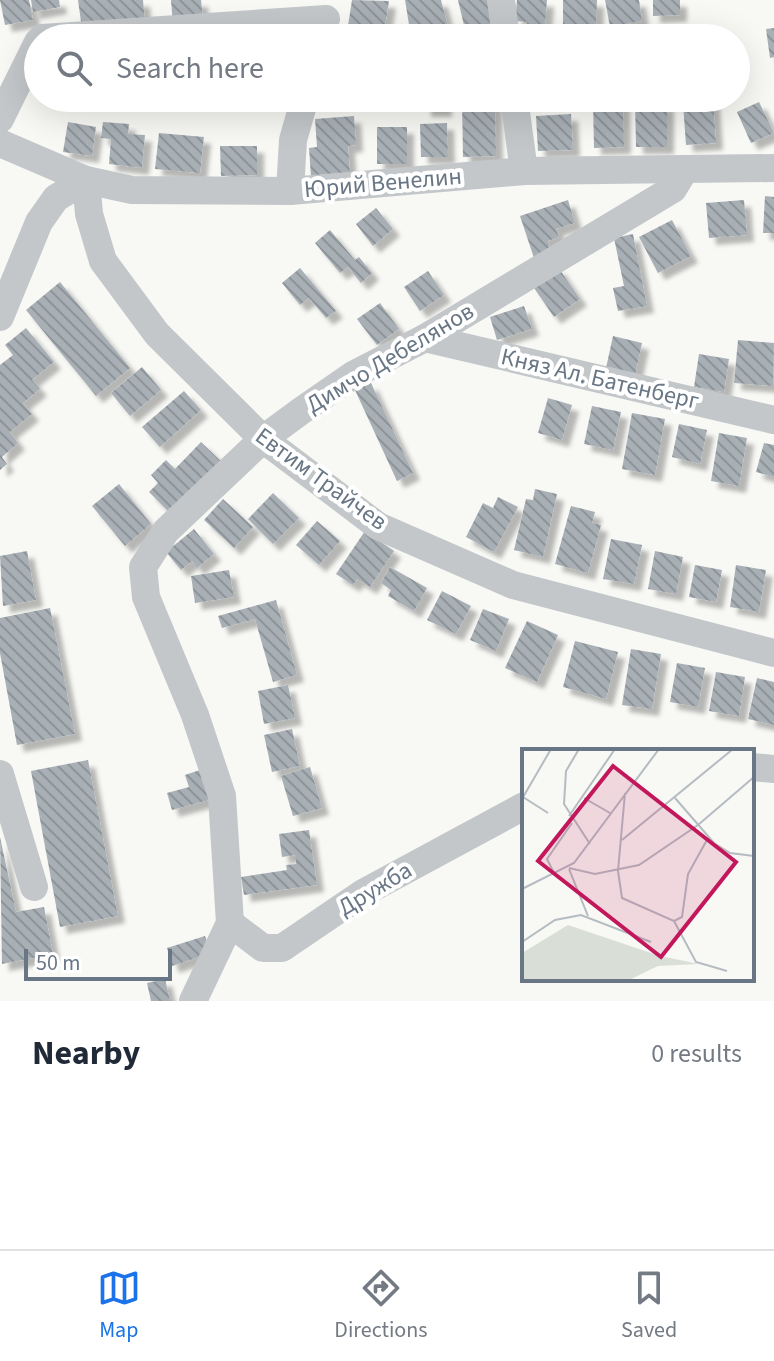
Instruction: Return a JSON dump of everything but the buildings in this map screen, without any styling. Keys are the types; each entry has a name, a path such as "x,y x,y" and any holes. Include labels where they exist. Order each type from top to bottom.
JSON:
{"street":[{"path":"501,0 504,24"},
{"path":"259,24 328,19"},
{"path":"0,119 24,72"},
{"path":"290,191 293,140 301,112"},
{"path":"516,112 524,171"},
{"name":"Юрий Венелин","path":"0,143 86,180 132,190 290,191 524,171 774,168"},
{"name":"Димчо Дебелянов","path":"193,1001 230,923 222,796 195,715 146,597 143,567 166,531 263,439 353,375 425,338 673,189 685,169"},
{"path":"0,317 39,222 56,198 86,180"},
{"name":"Евтим Трайчев","path":"86,180 89,214 103,261 132,305 212,392 263,439 378,526 513,585 774,653"},
{"name":"Княз Ал. Батенберг","path":"425,338 774,420"},
{"path":"754,767 774,769"},
{"path":"0,774 34,887"},
{"name":"Дружба","path":"230,923 263,948 282,948 363,893 522,807"}]}
